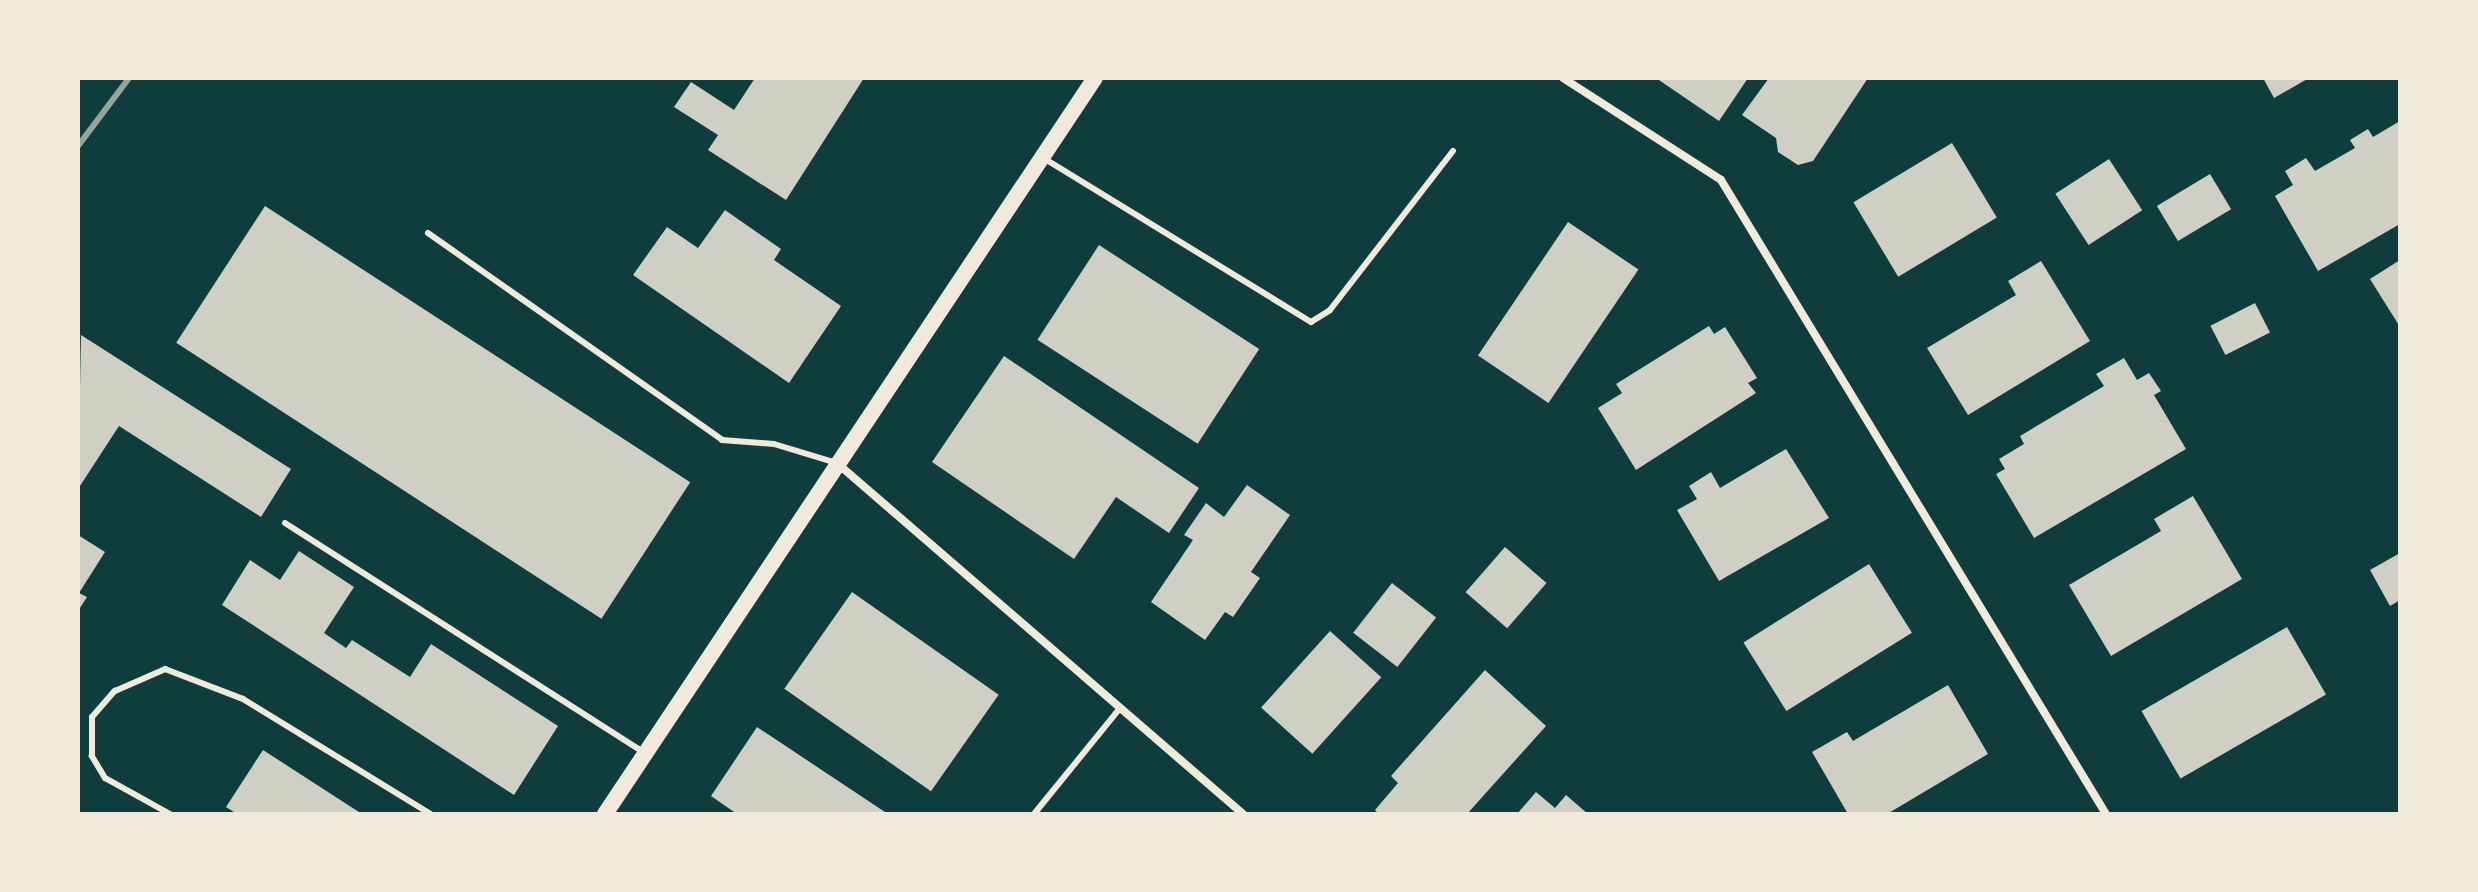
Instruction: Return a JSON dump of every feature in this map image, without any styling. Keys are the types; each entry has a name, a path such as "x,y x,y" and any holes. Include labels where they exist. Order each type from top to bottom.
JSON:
{"main road":[{"path":"605,814 1095,78"}],"street":[{"path":"1563,78 1721,180 2106,814"},
{"path":"837,463 1243,814"}],"lane":[{"path":"1042,157 1311,322 1330,310 1453,151"},
{"path":"428,233 722,440 774,444 837,463"},
{"path":"285,523 645,753"},
{"path":"170,814 105,778 92,756 92,717 115,691 165,669 243,699 431,814"},
{"path":"1034,814 1120,708"}],"building":[{"path":"755,78 864,78 786,200 708,150 718,135 674,107 691,82 734,110"},
{"path":"1656,78 1748,78 1719,121"},
{"path":"1769,78 1868,78 1813,161 1798,165 1778,152 1776,138 1742,115"},
{"path":"2263,78 2309,78 2274,98"},
{"path":"2400,121 2400,224 2318,271 2275,196 2293,185 2285,171 2306,158 2315,171 2355,148 2350,140 2368,129 2373,137"},
{"path":"1952,143 1997,218 1898,277 1853,202"},
{"path":"2109,159 2142,210 2089,245 2055,194"},
{"path":"2210,174 2231,209 2178,241 2157,206"},
{"path":"265,206 690,482 601,619 176,343"},
{"path":"725,210 781,249 774,260 841,306 789,383 633,275 667,227 698,248"},
{"path":"1568,222 1638,270 1548,403 1478,355"},
{"path":"1099,245 1259,349 1198,444 1037,340"},
{"path":"2400,260 2400,327 2370,279"},
{"path":"2041,261 2090,341 1968,415 1927,348 2016,295 2008,281"},
{"path":"2255,303 2270,332 2225,355 2210,326"},
{"path":"1709,326 1714,334 1725,327 1757,378 1748,383 1756,393 1636,470 1598,408 1622,393 1616,384"},
{"path":"81,335 291,469 261,517 119,426 78,489"},
{"path":"1004,356 1199,488 1169,533 1116,497 1074,559 932,462"},
{"path":"2124,358 2137,380 2149,373 2161,391 2154,395 2186,449 2034,538 1996,474 2005,469 1999,459 2024,444 2020,436 2104,386 2096,374"},
{"path":"1786,449 1829,518 1719,581 1677,510 1697,499 1689,486 1711,472 1720,488"},
{"path":"1247,485 1290,515 1251,572 1260,578 1233,617 1225,612 1205,640 1151,602 1193,540 1184,535 1206,503 1224,517"},
{"path":"2193,496 2242,579 2111,656 2069,585 2161,531 2154,519"},
{"path":"78,535 105,552 79,593 87,597 78,611"},
{"path":"1505,547 1547,583 1507,628 1466,592"},
{"path":"299,551 354,587 324,633 346,648 352,640 410,677 431,644 558,726 514,795 222,605 250,560 280,580"},
{"path":"2400,553 2400,600 2390,606 2370,570"},
{"path":"1869,564 1912,633 1786,711 1743,642"},
{"path":"1392,583 1436,617 1397,667 1353,633"},
{"path":"852,592 999,695 931,791 784,689"},
{"path":"2287,627 2326,695 2181,779 2142,711"},
{"path":"1330,631 1381,677 1312,754 1261,708"},
{"path":"1485,670 1546,726 1467,814 1379,814 1375,810 1398,783 1391,776"},
{"path":"1948,685 1988,754 1887,814 1848,814 1812,752 1847,732 1853,741"},
{"path":"757,727 888,814 737,814 711,796"},
{"path":"263,750 362,814 237,814 226,807"},
{"path":"1536,792 1555,808 1566,795 1588,814 1517,814"}],"railway":[{"path":"78,146 129,78"}]}
